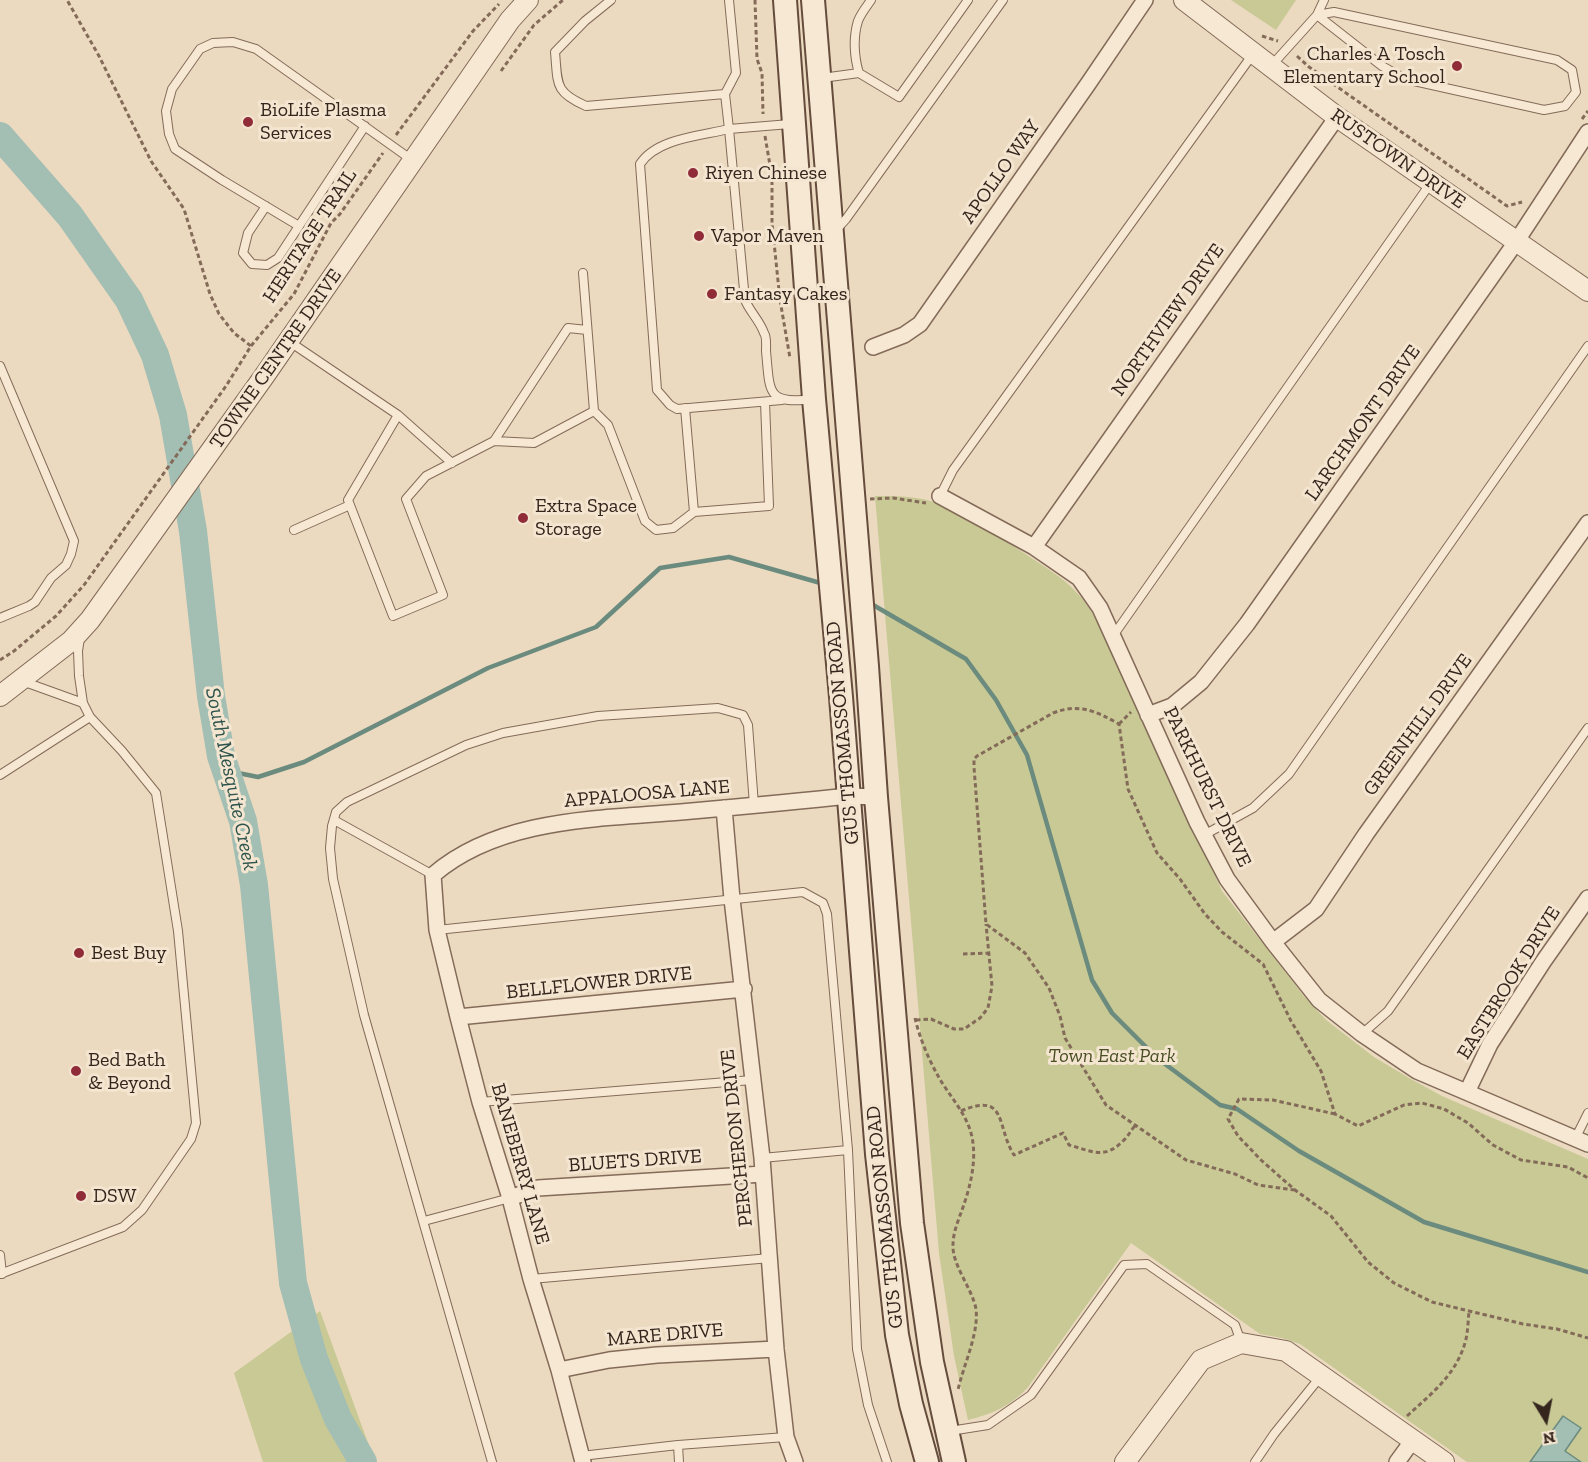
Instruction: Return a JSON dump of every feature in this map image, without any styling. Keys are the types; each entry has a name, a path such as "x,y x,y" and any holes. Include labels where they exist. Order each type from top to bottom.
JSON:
{"main road":[{"name":"GUS THOMASSON ROAD","path":"785,0 814,399 888,1256 897,1335 911,1404 927,1462"},
{"name":"GUS THOMASSON ROAD","path":"813,0 912,1223 932,1362 954,1462"},
{"path":"802,237 831,235"}],"street":[{"name":"TOWNE CENTRE DRIVE","path":"0,696 71,641 86,625 289,341 510,20 528,0"},
{"name":"APOLLO WAY","path":"873,347 904,335 920,324 1145,0"},
{"name":"RUSTOWN DRIVE","path":"1184,0 1258,44 1271,66 1337,117 1588,291"},
{"name":"NORTHVIEW DRIVE","path":"1034,547 1337,117"},
{"name":"LARCHMONT DRIVE","path":"1141,712 1172,706 1201,682 1240,632 1516,242 1585,126"},
{"name":"PARKHURST DRIVE","path":"936,501 1034,547 1079,578 1100,609 1113,636 1141,712 1227,879 1318,1000 1362,1034 1417,1071 1582,1141"},
{"name":"GREENHILL DRIVE","path":"1273,942 1316,909 1366,834 1588,523"},
{"name":"APPALOOSA LANE","path":"433,875 451,860 512,833 559,822 849,796 876,797"},
{"name":"PERCHERON DRIVE","path":"724,808 732,899 763,1166 776,1349 786,1437 795,1462"},
{"name":"BANEBERRY LANE","path":"433,875 437,930 458,1017 480,1102 559,1370 582,1459"},
{"name":"EASTBROOK DRIVE","path":"1467,1092 1490,1044 1588,898"},
{"name":"BELLFLOWER DRIVE","path":"458,1017 744,989"},
{"name":"BLUETS DRIVE","path":"510,1198 538,1188 763,1166"},
{"path":"1125,1462 1202,1360 1241,1344 1287,1352 1444,1462"},
{"name":"MARE DRIVE","path":"559,1370 609,1360 657,1355 776,1349"},
{"path":"1397,1462 1413,1440"}],"lane":[{"path":"611,0 585,21 555,52 558,86 568,98 586,106 725,94"},
{"path":"729,0 736,73 725,94 745,300 765,333 770,386 774,395 782,400"},
{"path":"859,73 856,64 856,35 859,19 871,0"},
{"path":"819,78 859,73 899,97 968,0"},
{"path":"831,235 846,219 1003,0"},
{"path":"1271,66 1317,15 1324,0"},
{"path":"1334,12 1557,60 1572,70 1576,92 1565,106 1544,110 1405,79 1382,66 1317,15 1334,12"},
{"path":"299,226 175,149 169,134 166,111 172,89 200,49 213,43 233,42 256,49 413,160"},
{"path":"936,501 953,470 1258,44"},
{"path":"794,124 729,129 657,147 646,155 640,164 657,390 673,408 814,399"},
{"path":"266,206 248,233 243,253 252,264 267,265 278,258 365,126"},
{"path":"1113,636 1431,183"},
{"path":"583,273 594,411 608,425 645,521 656,530 673,528 694,513 769,506 765,402"},
{"path":"398,415 348,500 393,616 443,595 406,499 426,476 494,441 568,328 587,330"},
{"path":"289,341 398,415 452,463"},
{"path":"1204,835 1253,808 1289,774 1588,346"},
{"path":"0,366 74,541 66,565 51,578 35,602 0,618"},
{"path":"685,408 694,513"},
{"path":"494,441 534,443 594,411"},
{"path":"294,530 350,506"},
{"path":"0,1255 1,1274 123,1227 142,1210 191,1139 196,1123 178,931 156,793 122,751 90,717 82,703 78,651 86,625"},
{"path":"21,681 82,703"},
{"path":"492,1462 364,1015 333,879 330,848 336,812 347,802 466,745 502,733 598,717 718,708 743,715 748,725 754,806"},
{"path":"0,775 90,717"},
{"path":"1362,1034 1388,1011 1588,728"},
{"path":"334,820 433,875"},
{"path":"437,930 803,892 823,903 827,914 848,1150 857,1349 868,1405 887,1462"},
{"path":"480,1102 752,1080"},
{"path":"1582,1141 1588,1113"},
{"path":"763,1166 848,1150"},
{"path":"424,1221 510,1198"},
{"path":"531,1279 770,1258"},
{"path":"947,1431 988,1425 1031,1395 1124,1265 1147,1264 1235,1325 1241,1344"},
{"path":"1254,1462 1322,1375"},
{"path":"582,1459 678,1445 786,1437"},
{"path":"678,1445 680,1462"}],"path":[{"path":"67,0 99,56 151,161 184,209 210,294 219,314 234,333 251,346"},
{"name":"HERITAGE TRAIL","path":"0,660 42,628 70,602 226,386 251,346 294,294 331,223 340,214 473,31 502,0"},
{"path":"501,70 534,25 563,0"},
{"path":"754,0 757,59 762,73 766,149 772,177 772,223 780,300 792,368"},
{"path":"1258,44 1290,45 1299,59 1309,67 1507,206 1521,204 1528,195"},
{"path":"1585,126 1588,111"},
{"path":"868,499 936,501"},
{"path":"1119,724 1141,712"},
{"path":"916,1020 931,1019 954,1029 964,1029 980,1018 988,1008 992,986 974,763 977,756 1042,719"},
{"path":"986,924 1025,953 1049,988 1060,1016 1065,1038 1106,1105 1186,1160 1235,1174 1258,1185 1295,1190"},
{"path":"963,954 989,953"},
{"path":"914,1010 936,1072 961,1111 972,1138 973,1164 968,1193 954,1234 952,1248 969,1286 976,1311 971,1345 958,1394"},
{"path":"1335,1114 1273,1100 1239,1099 1228,1119 1246,1144 1295,1190 1331,1216 1368,1262 1394,1283 1432,1302 1588,1338"},
{"path":"961,1111 984,1104 993,1107 998,1113 1014,1155 1062,1133 1069,1145 1101,1154 1112,1151 1125,1140 1135,1126"},
{"path":"1394,1426 1445,1382 1456,1365 1465,1342 1469,1311"}],"green space":[{"path":"1231,0 1296,0 1276,30"},
{"name":"Town East Park","path":"875,496 920,499 947,507 984,527 1055,574 1081,597 1102,631 1222,891 1303,995 1326,1020 1374,1057 1442,1096 1588,1159 1588,1462 1467,1462 1300,1344 1260,1334 1131,1243 1028,1387 1001,1408 968,1420 954,1356 939,1253"},
{"path":"320,1311 375,1462 263,1462 234,1373"}],"shaded area":[{"path":"1563,1416 1581,1428 1565,1451 1581,1462 1530,1462"}],"waterway":[{"name":"South Mesquite Creek","path":"0,136 70,216 129,300 155,355 173,415 193,531 211,696 221,756 243,821 254,885 293,1283 314,1359 338,1419 363,1462"},
{"path":"221,756 238,773 258,777 304,762 488,668 596,627 660,568 729,557 824,584"},
{"path":"868,602 966,659 996,700 1027,755 1092,980 1112,1013 1157,1058 1220,1105 1237,1109 1299,1151 1424,1222 1588,1272"}],"place":[{"name":"Charles A Tosch Elementary School","path":"1457,66"},
{"name":"BioLife Plasma Services","path":"248,122"},
{"name":"Riyen Chinese","path":"693,173"},
{"name":"Vapor Maven","path":"699,236"},
{"name":"Fantasy Cakes","path":"712,294"},
{"name":"Extra Space Storage","path":"523,518"},
{"name":"Best Buy","path":"79,953"},
{"name":"Bed Bath & Beyond","path":"76,1071"},
{"name":"DSW","path":"81,1196"}]}
